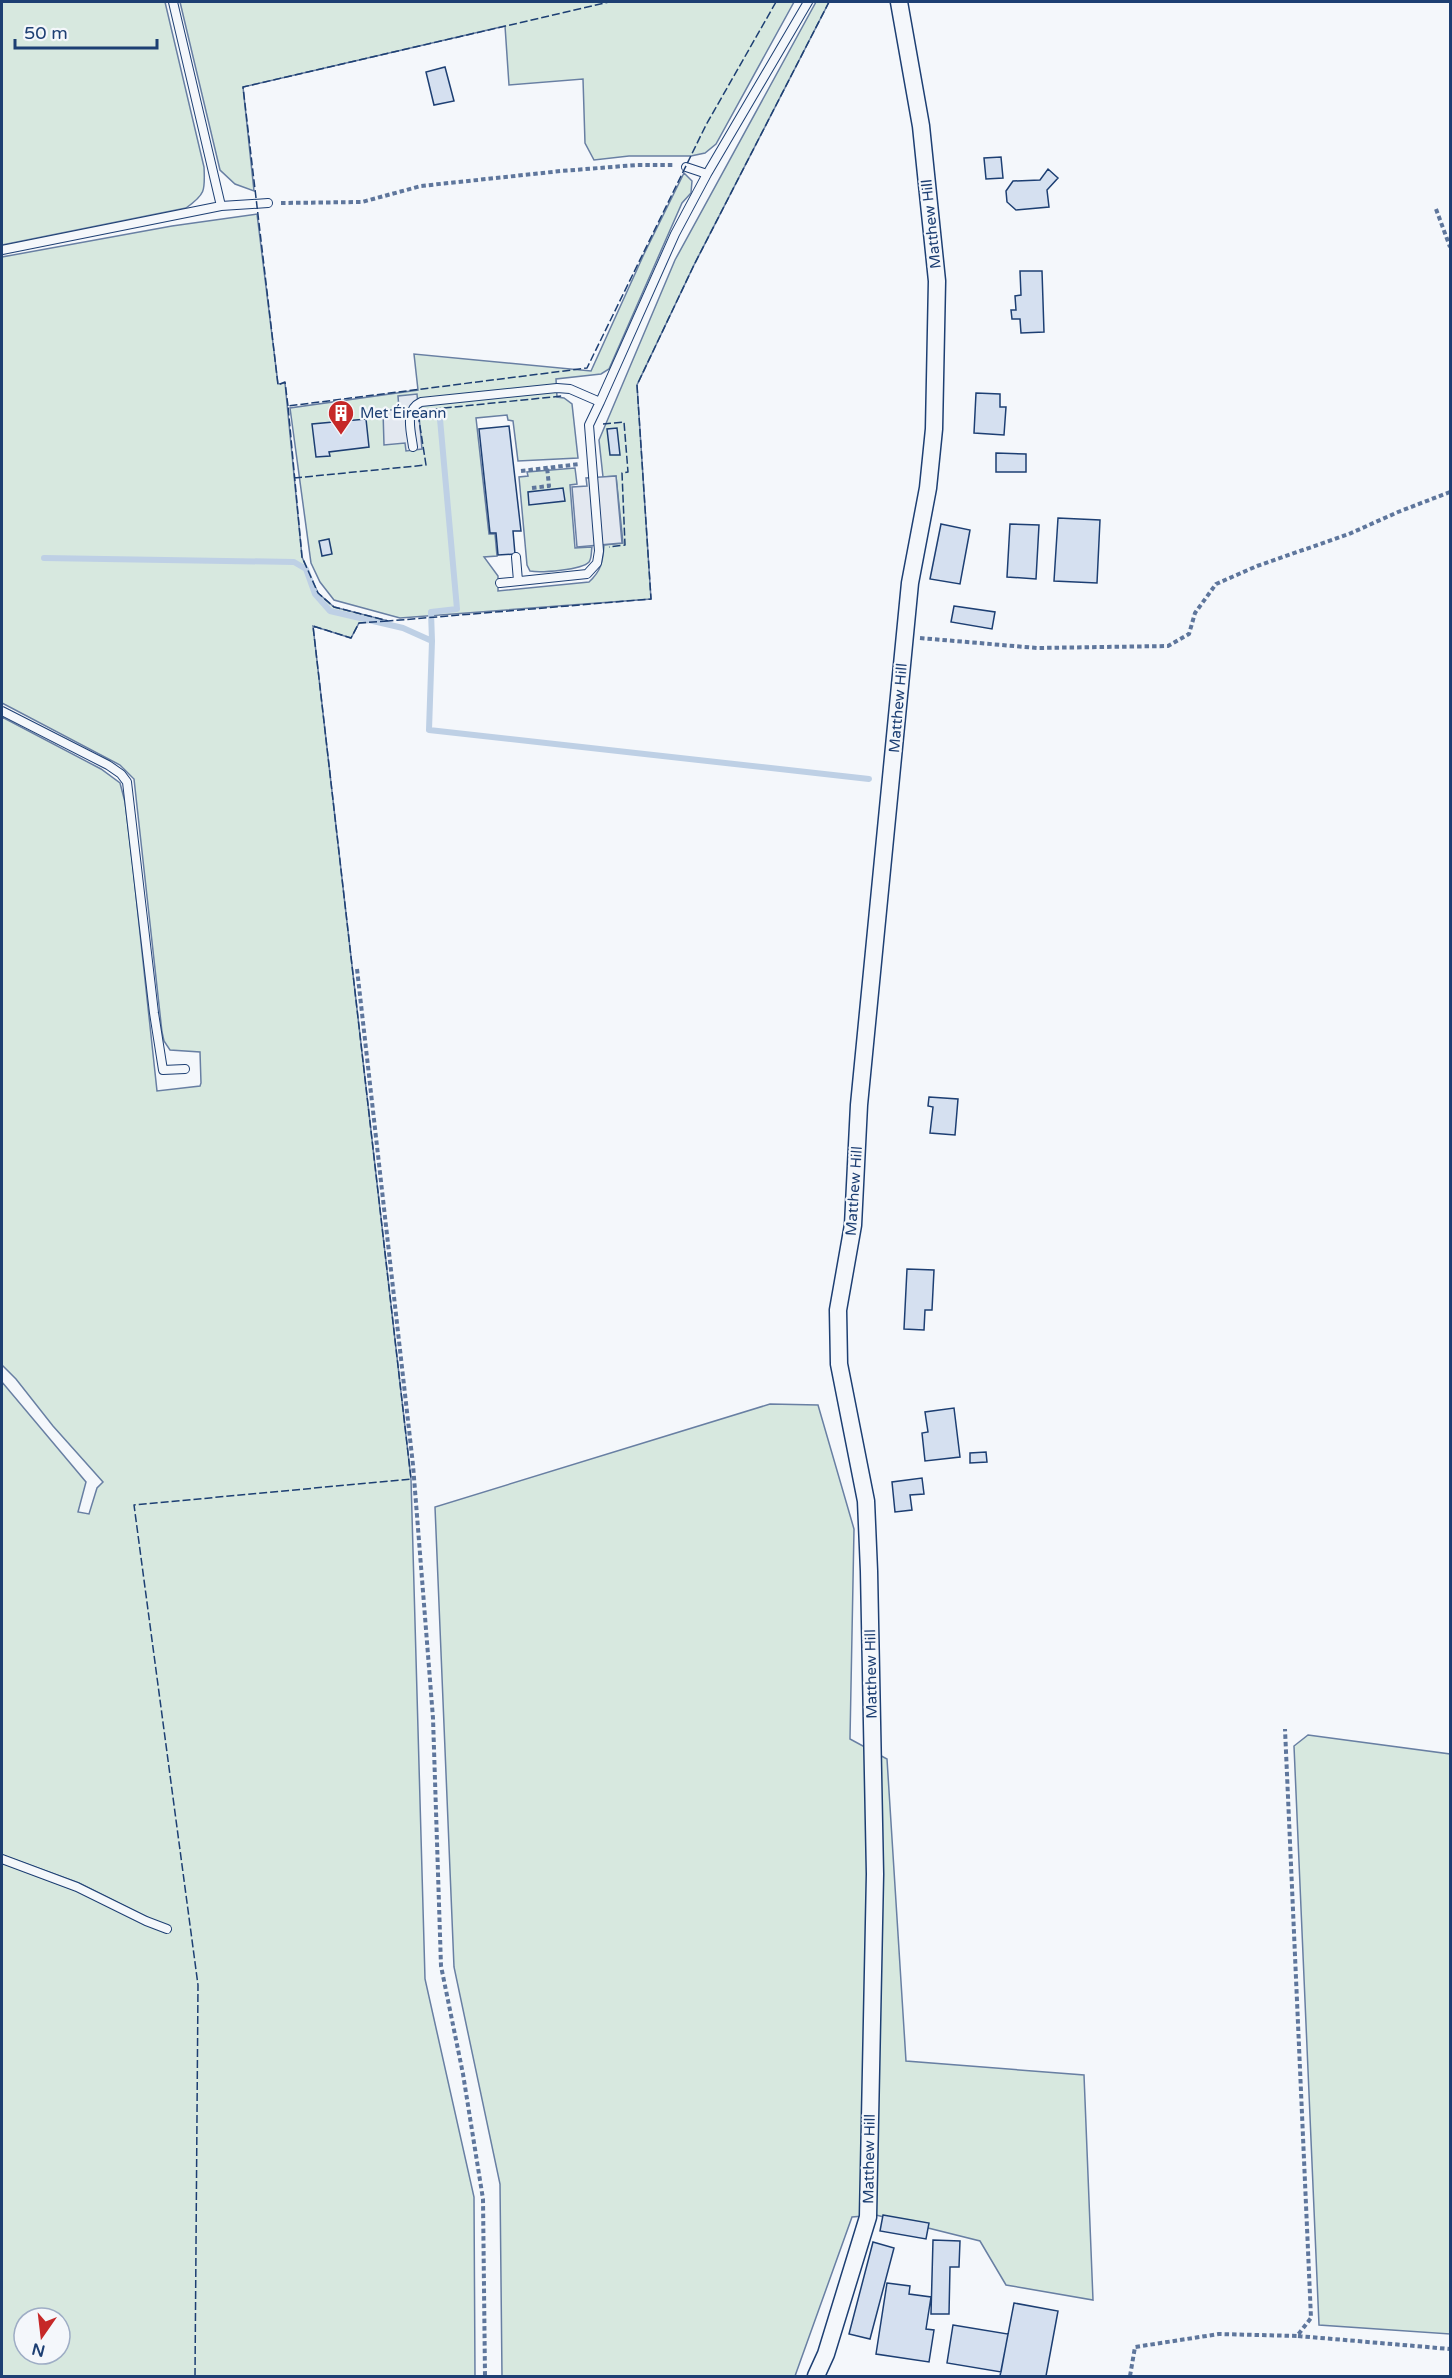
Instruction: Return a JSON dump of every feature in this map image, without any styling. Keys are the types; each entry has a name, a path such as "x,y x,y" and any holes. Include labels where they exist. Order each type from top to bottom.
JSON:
{"street":[{"name":"Matthew Hill","path":"816,2376 826,2354 868,2217 875,1874 869,1571 866,1501 839,1364 838,1310 853,1225 859,1105 904,636 910,583 928,488 934,429 937,281 921,126 899,2"}],"lane":[{"path":"173,2 221,206"},
{"path":"500,583 587,574 594,569 599,558 599,551 589,425 675,234 707,174 808,2"},
{"path":"686,167 707,174"},
{"path":"2,250 221,206 268,202"},
{"path":"413,447 410,414 415,405 421,402 557,388 570,389 600,402"},
{"path":"516,557 518,581"},
{"path":"2,711 108,765 121,774 127,782 154,1013 163,1070 185,1069"},
{"path":"2,1859 77,1887 167,1929"}],"path":[{"path":"268,202 362,202 422,186 637,165 686,167"},
{"path":"1436,209 1450,247"},
{"path":"521,471 580,464 582,483 594,481"},
{"path":"532,488 549,486 547,467"},
{"path":"904,636 1037,648 1168,646 1189,634 1195,613 1216,584 1257,566 1349,534 1450,492"},
{"path":"357,969 413,1465 433,1718 441,1966 463,2074 483,2199 484,2376"},
{"path":"1285,1729 1311,2318 1297,2336"},
{"path":"1130,2376 1135,2347 1220,2334 1297,2336 1450,2349"}],"shaded area":[{"path":"2,2 165,2 204,167 204,186 201,195 186,208 2,245"},
{"path":"180,2 794,2 716,144 705,153 691,156 629,156 594,160 585,143 583,79 509,85 505,26 243,87 254,191 235,184 220,170"},
{"path":"816,2 829,2 694,265 637,385 651,599 400,618 334,600 320,582 311,563 290,408 418,390 414,354 591,371 684,173 692,181 691,193 682,203 609,369 601,374 556,379 557,397 564,398 572,404 578,458 518,461 513,421 508,420 507,415 476,418 489,534 495,534 497,556 484,557 498,576 498,591 589,582 601,566 604,545 623,543 616,476 603,477 599,440 675,260"},
{"path":"257,214 278,384 285,383 302,557 318,593 334,607 388,621 359,623 351,638 313,626 411,1479 425,1979 474,2197 475,2376 2,2376 2,1863 149,1918 79,1883 2,1855 2,1382 86,1482 78,1512 89,1514 97,1488 103,1482 2,1365 2,717 101,769 120,783 125,802 133,868 157,1091 200,1086 201,1083 200,1052 170,1050 164,1041 162,1032 134,779 120,765 2,703 2,257 172,226"},
{"path":"417,394 422,449 406,451 405,443 384,445 383,411 399,409 398,396"},
{"path":"575,468 577,484 570,485 575,548 592,547 590,560 585,565 570,569 530,571 527,565 519,477 528,476 527,472"},
{"path":"616,476 622,543 577,547 572,487 587,486 586,478"},
{"path":"770,1404 818,1405 854,1529 850,1739 887,1759 906,2061 1084,2075 1093,2300 1006,2285 980,2241 876,2215 852,2217 795,2376 502,2376 500,2184 454,1967 435,1507"},
{"path":"1308,1735 1450,1754 1450,2334 1319,2325 1294,1746"}],"building":[{"path":"445,67 454,101 434,105 426,72"},
{"path":"1001,157 1003,178 986,179 984,158"},
{"path":"1048,169 1058,178 1047,190 1049,207 1016,210 1007,202 1006,191 1013,181 1040,180"},
{"path":"1020,271 1042,271 1044,332 1021,333 1020,319 1012,319 1011,310 1016,310 1015,296 1021,295"},
{"path":"976,393 1000,394 1000,407 1006,407 1004,435 974,433"},
{"name":"Met Éireann","path":"366,419 369,447 329,452 330,456 316,457 312,424"},
{"path":"509,426 521,531 513,531 515,554 498,555 496,533 490,533 479,429"},
{"path":"617,428 620,455 610,455 607,429"},
{"path":"996,453 1026,454 1026,472 996,472"},
{"path":"563,488 565,501 529,505 528,492"},
{"path":"1058,518 1100,520 1097,583 1054,581"},
{"path":"941,524 970,530 960,584 930,579"},
{"path":"1010,524 1039,525 1036,579 1007,577"},
{"path":"329,539 332,554 322,556 319,541"},
{"path":"954,606 995,612 992,629 951,622"},
{"path":"929,1097 958,1099 955,1135 930,1133 933,1107 928,1106"},
{"path":"907,1269 934,1270 932,1310 925,1310 924,1330 904,1329"},
{"path":"954,1408 960,1457 925,1461 922,1433 928,1432 925,1412"},
{"path":"986,1452 987,1462 970,1463 970,1453"},
{"path":"922,1478 924,1494 910,1495 912,1510 895,1512 892,1482"},
{"path":"883,2215 929,2223 926,2239 880,2231"},
{"path":"933,2240 960,2241 959,2267 950,2267 949,2314 931,2314"},
{"path":"873,2242 894,2248 870,2339 849,2334"},
{"path":"887,2283 910,2286 909,2294 931,2297 926,2329 934,2330 929,2362 876,2354"},
{"path":"1014,2303 1058,2311 1046,2376 1000,2376"},
{"path":"953,2325 1008,2334 1001,2372 947,2363"}],"waterway":[{"path":"44,558 294,562 306,569 315,594 330,611 403,628 432,641 431,612 457,609 440,419"},
{"path":"432,641 429,730 869,779"}],"fence":[{"path":"288,406 285,382 278,385 243,87 609,2"},
{"path":"776,2 706,125 587,368 288,406 302,557 318,593 334,607 388,621 651,599 637,385 694,265 829,2"},
{"path":"294,478 426,465 419,420 425,410 562,396"},
{"path":"603,424 624,422 628,472 622,473 625,545 609,547"},
{"path":"195,2376 198,1985 134,1505 411,1479 313,626 351,638 359,623 388,621"}],"place":[{"name":"Met Éireann","path":"341,436"}]}
